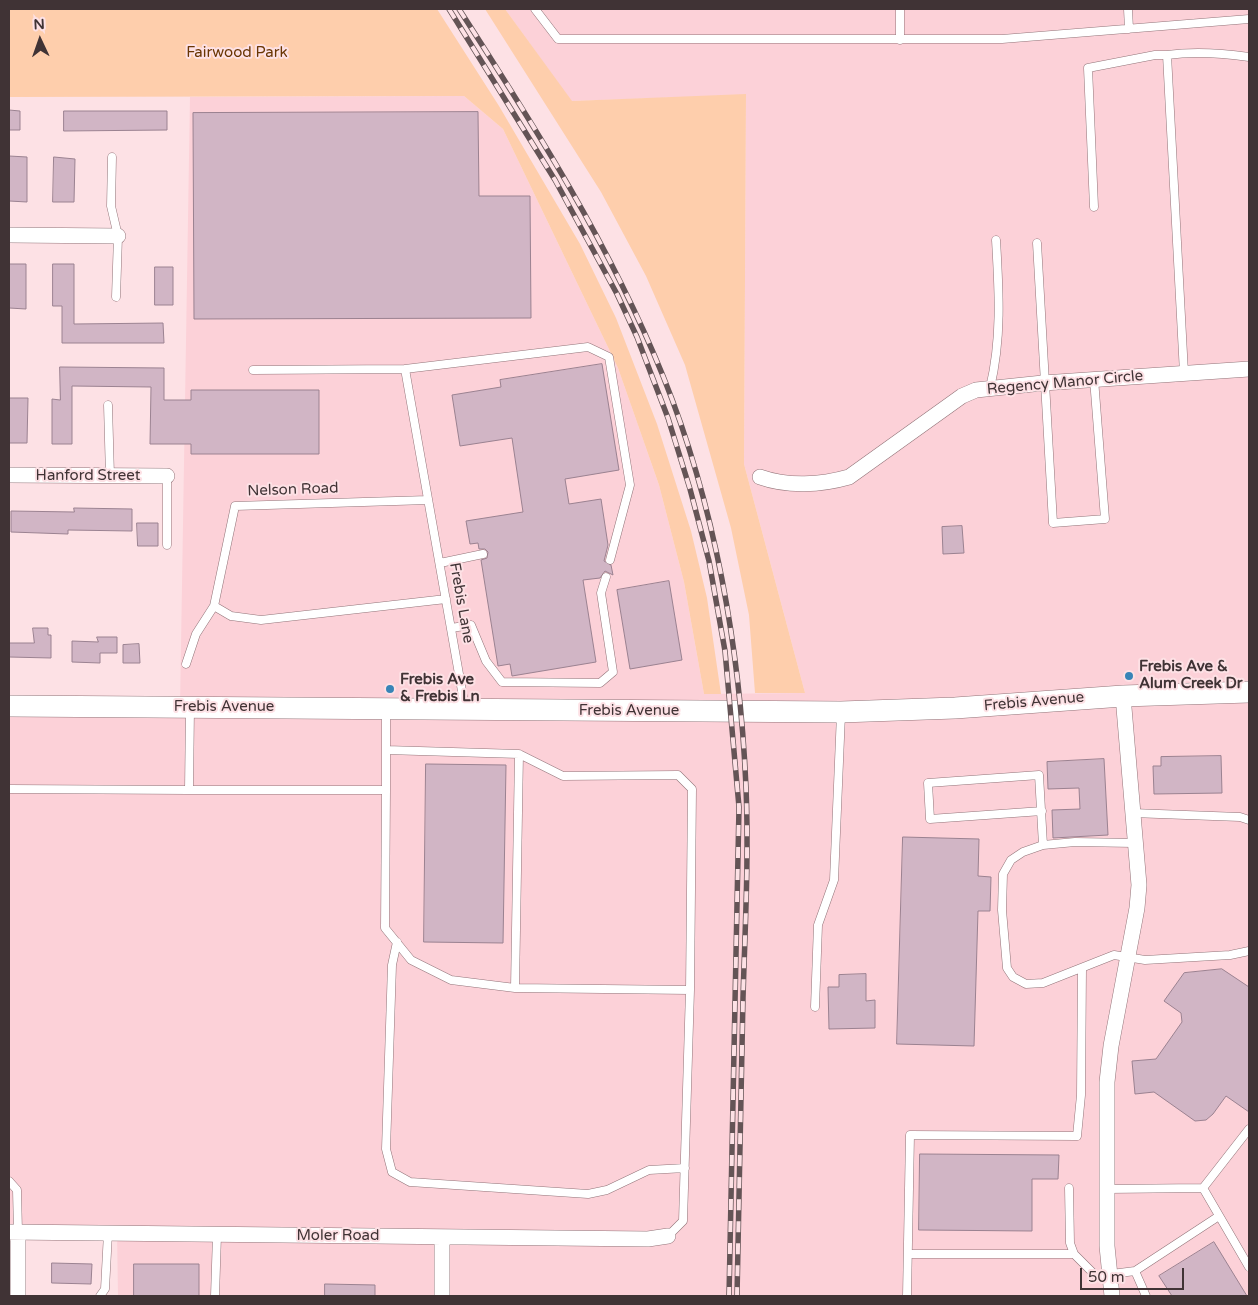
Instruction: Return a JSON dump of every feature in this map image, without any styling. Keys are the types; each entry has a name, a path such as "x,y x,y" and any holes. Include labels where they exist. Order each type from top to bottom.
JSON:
{"main road":[{"name":"Frebis Avenue","path":"9,706 841,712 955,708 1123,696 1249,692"}],"street":[{"path":"9,235 118,236"},
{"name":"Regency Manor Circle","path":"760,477 770,481 811,484 831,482 849,477 962,396 976,390 1094,379 1249,369"},
{"name":"Hanford Street","path":"9,476 167,476"},
{"path":"1112,1296 1109,1275 1106,1188 1107,1082 1111,1046 1138,908 1139,885 1123,696"},
{"path":"13,1232 18,1296"},
{"name":"Moler Road","path":"13,1232 648,1239 668,1236"},
{"path":"442,1237 442,1296"}],"lane":[{"path":"535,9 558,39 1002,39 1249,19"},
{"path":"900,9 900,40"},
{"path":"1128,9 1129,29"},
{"path":"1094,207 1088,68 1189,52 1249,57"},
{"path":"1167,55 1184,373"},
{"path":"112,157 111,206 118,236 116,297"},
{"path":"990,388 995,367 1000,317 996,240"},
{"path":"1037,242 1043,383 1053,524 1105,519 1094,379"},
{"path":"253,370 405,369 588,346 609,357 630,485 610,560"},
{"name":"Frebis Lane","path":"405,369 465,710"},
{"path":"108,405 110,476"},
{"path":"167,476 167,545"},
{"name":"Nelson Road","path":"186,664 196,634 214,606 235,506 428,500"},
{"path":"440,563 483,554"},
{"path":"451,628 471,624 486,661 502,682 600,683 613,672 601,593 606,577"},
{"path":"214,606 231,616 261,620 446,599"},
{"path":"189,790 190,707"},
{"path":"386,709 385,928 411,960 451,980 516,988 690,990"},
{"path":"815,1007 818,925 834,880 841,712"},
{"path":"386,750 519,754 562,776 678,775 692,790 690,990 683,1221 668,1236"},
{"path":"516,988 519,754"},
{"path":"1042,811 930,819 928,783 1039,775 1042,811 1044,845"},
{"path":"9,788 386,790"},
{"path":"1132,813 1240,817 1249,820"},
{"path":"1134,843 1076,842 1044,845 1023,852 1011,860 1003,874 1002,910 1007,968 1013,977 1026,984 1043,983 1114,955 1145,960 1230,955 1249,951"},
{"path":"397,942 392,965 386,1150 392,1172 410,1182 588,1194 608,1190 649,1170 685,1168"},
{"path":"907,1296 910,1136 1078,1136 1081,1095 1082,968"},
{"path":"1203,1188 1249,1129"},
{"path":"9,1181 17,1190 13,1232"},
{"path":"1069,1188 1070,1243 1074,1254 1096,1276 1135,1271 1219,1216"},
{"path":"1106,1188 1203,1188"},
{"path":"1203,1188 1249,1267"},
{"path":"100,1296 105,1289 108,1233"},
{"path":"215,1296 217,1235"},
{"path":"908,1254 1074,1254"},
{"path":"1135,1271 1146,1296"}],"shaded area":[{"path":"505,9 1249,9 1249,1296 118,1296 117,1231 9,1231 9,706 180,707 190,97 464,96 503,129 618,368 659,485 684,582 704,694 805,693 744,464 746,95 571,101"}],"green space":[{"name":"Fairwood Park","path":"9,9 437,9 499,106 580,244 616,318 657,424 691,531 707,598 721,694 704,694 684,582 659,485 618,368 503,129 464,96 9,97"},
{"path":"485,9 505,9 572,101 746,94 744,464 805,693 755,693 749,615 731,528 685,365 646,276 601,192"}],"building":[{"path":"9,110 20,111 20,130 9,130"},
{"path":"64,111 167,111 167,130 64,131"},
{"path":"478,112 479,196 530,196 531,318 194,319 193,113"},
{"path":"9,156 27,157 27,202 9,201"},
{"path":"54,157 75,159 74,202 53,202"},
{"path":"9,264 26,264 26,309 9,308"},
{"path":"53,264 74,264 74,324 163,323 164,343 62,343 62,306 53,306"},
{"path":"155,267 173,267 173,305 155,305"},
{"path":"602,364 619,470 565,479 569,504 601,499 608,545 604,561 611,565 613,575 605,571 600,578 583,580 596,662 512,676 510,664 498,666 481,560 487,558 488,552 485,549 479,549 478,543 470,544 466,521 523,512 512,438 460,446 452,395 501,387 500,380"},
{"path":"60,367 164,368 164,400 191,400 191,390 319,390 319,454 191,454 191,444 150,444 151,387 72,386 72,444 52,444 52,399 60,400"},
{"path":"9,398 28,398 27,443 9,443"},
{"path":"74,508 132,509 132,531 68,530 68,534 11,532 11,511 74,512"},
{"path":"137,523 158,523 158,546 138,546"},
{"path":"962,526 964,553 943,554 942,527"},
{"path":"669,581 682,660 630,669 617,590"},
{"path":"33,628 48,628 48,635 51,635 51,658 9,657 9,643 34,643"},
{"path":"97,637 117,637 117,653 100,653 100,663 72,662 72,641 98,642"},
{"path":"139,644 140,663 123,663 123,645"},
{"path":"1221,756 1222,793 1154,794 1153,766 1161,766 1161,757"},
{"path":"1104,759 1108,835 1053,838 1052,810 1080,809 1079,788 1048,789 1047,762"},
{"path":"426,764 506,765 503,943 424,942"},
{"path":"903,837 979,839 978,876 991,877 990,911 978,911 974,1046 897,1044"},
{"path":"1222,969 1249,987 1249,1112 1226,1096 1213,1114 1206,1120 1195,1121 1154,1092 1135,1094 1132,1061 1156,1059 1182,1022 1181,1013 1164,1001 1184,973"},
{"path":"866,974 866,1001 875,1000 875,1028 829,1029 828,987 839,987 839,975"},
{"path":"920,1154 1059,1155 1058,1179 1032,1179 1032,1231 919,1230"},
{"path":"1214,1242 1247,1296 1172,1296 1159,1276"},
{"path":"52,1263 92,1264 91,1284 52,1283"},
{"path":"134,1264 199,1264 199,1296 134,1296"},
{"path":"325,1284 375,1285 375,1296 325,1296"}],"railway":[{"path":"449,9 555,180 617,294 637,337 668,418 690,489 709,561 725,651 739,807 729,1296"},
{"path":"459,9 570,188 595,233 642,327 681,425 711,526 731,630 738,683 747,813 737,1296"}],"place":[{"name":"Frebis Ave & Alum Creek Dr","path":"1129,676"},
{"name":"Frebis Ave & Frebis Ln","path":"390,689"}]}
